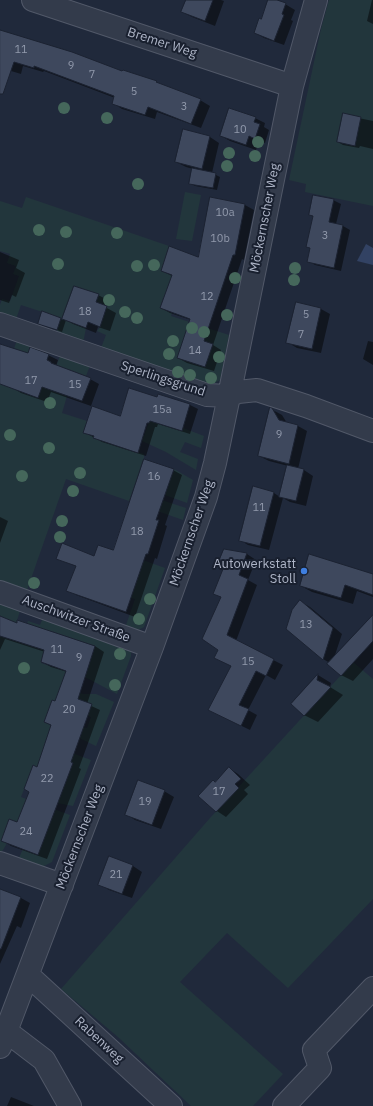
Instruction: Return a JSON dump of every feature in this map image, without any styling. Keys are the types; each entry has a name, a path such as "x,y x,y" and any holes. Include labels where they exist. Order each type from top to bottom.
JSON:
{"street":[{"name":"Bremer Weg","path":"33,0 292,86"},
{"name":"Möckernscher Weg","path":"3,1039 152,647 206,497 215,463 292,86 316,0"},
{"name":"Sperlingsgrund","path":"0,324 207,395 229,396 238,392 257,390 306,406 373,431"},
{"name":"Auschwitzer Straße","path":"0,592 152,647"},
{"path":"0,863 62,885"},
{"name":"Rabenweg","path":"28,974 171,1106"},
{"path":"284,1106 320,1068 314,1050 373,988"},
{"path":"3,1039 44,1060 70,1106"}],"shaded area":[{"path":"329,0 373,0 373,206 305,192 306,184 289,180 321,29"},
{"path":"185,192 201,195 192,241 176,239"},
{"path":"26,197 169,246 161,271 173,275 175,303 163,298 160,308 172,313 171,316 229,335 220,380 210,386 101,348 106,335 97,331 100,327 107,306 96,302 98,294 75,286 62,319 86,328 83,343 56,333 61,318 21,305 16,319 0,313 2,299 10,301 19,276 13,274 16,266 7,263 10,254 0,251 0,201 22,208","holes":["185,335 213,344 205,367"]},
{"path":"18,337 39,347 36,356 42,387 48,389 61,353 91,363 86,376 68,369 67,396 62,413 87,421 83,433 94,436 93,438 144,454 144,459 129,501 66,479 26,593 0,584 0,380 3,381"},
{"path":"150,420 182,431 183,428 204,436 201,448 185,442 180,452 198,459 196,470 166,452 142,441"},
{"path":"174,469 193,480 187,503 165,495"},
{"path":"155,498 186,508 183,520 140,505"},
{"path":"123,553 165,568 144,627 134,632 125,628 135,599 131,598 137,579"},
{"path":"0,600 21,608 11,639 21,642 28,621 40,625 44,616 131,651 131,656 117,694 85,677 95,646 51,631 41,663 75,674 71,689 83,694 96,694 114,702 96,746 79,738 83,727 87,728 91,717 52,701 44,722 51,725 45,743 91,760 73,806 57,803 73,763 47,752 40,768 33,766 21,797 70,815 52,862 40,868 18,860 23,849 38,855 17,822 9,819 1,841 7,843 0,853"},
{"path":"353,662 373,679 373,899 288,988 227,933 180,982 283,1074 253,1106 191,1106 118,1037 61,989 210,818"}],"water":[{"path":"366,244 373,248 373,265 357,261"}],"building":[{"path":"186,0 213,0 205,21 181,12"},
{"path":"268,0 277,0 286,3 282,14 284,15 274,41 254,33 259,18 261,19"},
{"path":"0,30 72,52 122,71 123,70 157,81 156,82 201,99 191,124 148,107 145,115 112,104 114,96 34,66 34,68 14,62 3,94 0,94"},
{"path":"229,108 256,117 254,122 260,124 255,139 249,136 246,145 220,136"},
{"path":"343,113 361,117 355,146 337,142"},
{"path":"183,129 210,136 202,169 175,162"},
{"path":"192,168 216,173 213,188 189,184"},
{"path":"313,195 334,199 329,222 343,225 334,268 307,262 310,248 306,247 313,216 309,215"},
{"path":"210,197 245,204 235,255 233,255 204,341 213,344 205,367 177,358 190,319 160,308 172,275 161,271 169,246 198,257"},
{"path":"74,286 99,294 96,302 107,306 100,327 88,322 86,328 62,319"},
{"path":"296,302 321,308 312,349 286,343"},
{"path":"42,311 61,318 57,330 38,324"},
{"path":"0,344 28,353 30,347 49,354 47,360 51,363 91,378 82,401 42,387 38,398 0,384"},
{"path":"129,388 157,397 158,394 190,404 182,431 150,421 147,423 138,453 93,438 94,436 83,433 92,406 120,416"},
{"path":"270,407 279,420 298,425 289,464 258,456"},
{"path":"144,459 174,469 156,520 159,520 148,554 146,554 126,612 66,591 76,566 56,559 62,543 94,556 98,545 113,550"},
{"path":"287,465 304,469 296,501 279,497"},
{"path":"253,486 274,492 260,546 239,541"},
{"path":"224,549 247,553 239,575 248,579 227,635 274,659 266,676 256,671 239,705 249,709 241,726 208,710 231,666 214,658 218,650 202,639 221,597 213,594 223,569 217,566"},
{"path":"309,554 373,574 373,595 345,585 341,598 300,586"},
{"path":"300,600 333,628 323,660 286,629 292,610"},
{"path":"373,615 373,641 341,676 327,664"},
{"path":"0,616 17,623 17,620 95,646 78,699 92,704 71,762 73,763 38,855 1,841 9,819 17,822 29,792 24,789 33,765 37,767 51,725 44,722 52,700 55,701 66,671 41,662 44,650 0,636"},
{"path":"318,674 317,680 331,687 304,716 291,704"},
{"path":"229,767 241,779 235,784 239,788 216,812 198,796 213,780 215,782"},
{"path":"138,780 165,790 152,825 125,815"},
{"path":"109,856 133,865 122,894 98,885"},
{"path":"0,889 21,897 1,949 0,949"}],"place":[{"name":"Autowerkstatt Stoll","path":"304,571"}]}
